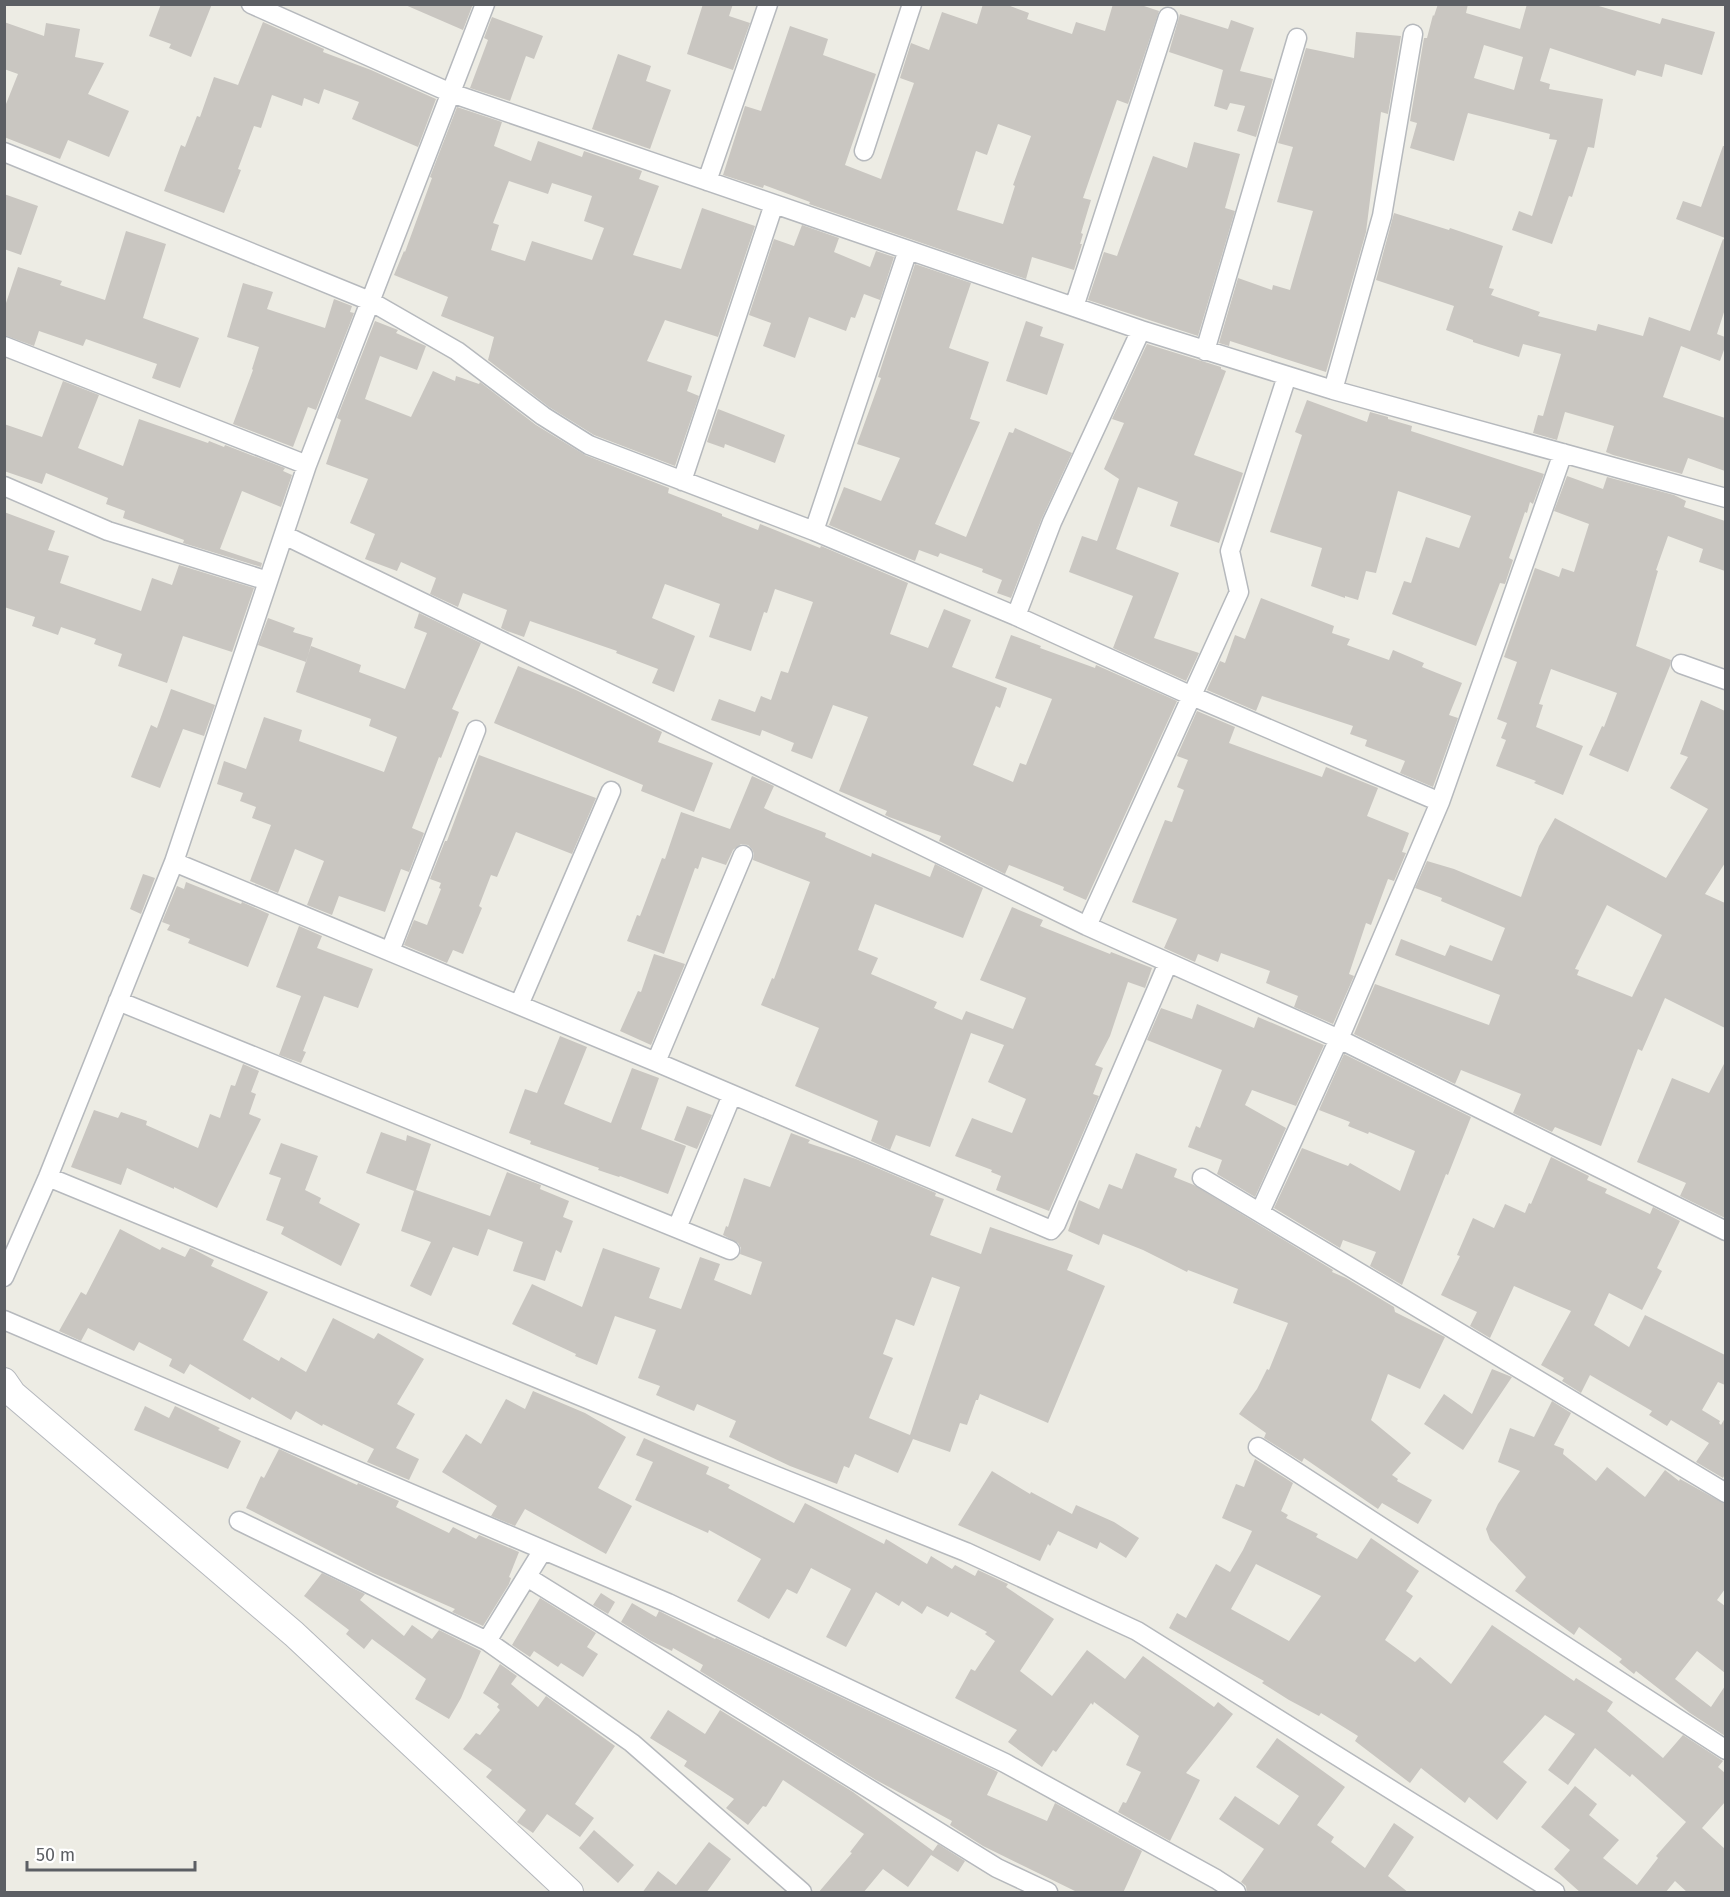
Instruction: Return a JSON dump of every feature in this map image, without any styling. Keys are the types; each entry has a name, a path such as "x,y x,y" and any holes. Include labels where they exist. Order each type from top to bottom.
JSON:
{"street":[{"path":"251,4 451,93 1141,330 1333,390 1725,498"},
{"path":"4,1277 48,1177 174,862 307,465 485,4"},
{"path":"707,181 768,4"},
{"path":"864,151 912,4"},
{"path":"1074,307 1168,17"},
{"path":"1333,390 1382,216 1413,34"},
{"path":"1205,351 1297,38"},
{"path":"4,152 370,301 457,351 543,416 588,445 814,531 1016,616 1192,696 1440,802"},
{"path":"682,481 774,204"},
{"path":"814,531 908,250"},
{"path":"1016,616 1052,522 1141,330"},
{"path":"4,346 307,465"},
{"path":"1087,926 1239,592 1230,551 1287,376"},
{"path":"1260,1212 1339,1039 1440,802 1563,453"},
{"path":"4,486 108,531 268,581"},
{"path":"284,535 1087,926 1339,1039 1725,1231"},
{"path":"1681,664 1725,680"},
{"path":"390,951 476,730"},
{"path":"519,1005 611,790"},
{"path":"656,1062 743,855"},
{"path":"174,862 656,1062 1051,1230 1056,1224 1168,963"},
{"path":"118,1001 730,1250"},
{"path":"677,1228 732,1095"},
{"path":"48,1177 699,1445 966,1552 1137,1631 1555,1893"},
{"path":"1202,1178 1725,1493"},
{"path":"4,1320 668,1603 1005,1763 1216,1879 1236,1893"},
{"path":"4,1381 13,1394 294,1634 570,1893"},
{"path":"1258,1447 1725,1750"},
{"path":"239,1521 487,1641 632,1743 802,1893"},
{"path":"487,1641 543,1550"},
{"path":"527,1577 997,1868 1048,1893"}],"building":[{"path":"161,4 212,4 191,57 169,48 171,44 149,36"},
{"path":"403,4 473,4 463,30"},
{"path":"703,4 733,4 729,16 750,23 733,70 687,54"},
{"path":"983,4 1005,4 1029,13 1027,19 1072,34 1076,22 1105,31 1113,4 1138,4 1159,11 1128,104 1117,100 1083,198 1091,200 1081,233 1083,234 1080,244 1082,244 1074,270 1032,257 1026,279 809,204 810,202 764,185 763,188 723,175 745,106 761,111 790,26 828,39 823,55 876,74 845,165 881,179 914,83 900,78 911,43 929,50 942,12 977,24","holes":["998,124 1031,136 1013,185 1015,186 1003,224 957,210 976,151 987,155"]},
{"path":"1438,4 1468,4 1466,13 1520,29 1527,4 1592,4 1660,24 1662,18 1715,32 1702,75 1665,64 1662,77 1637,70 1635,76 1550,48 1540,81 1550,84 1549,89 1603,99 1594,148 1588,147 1572,197 1569,196 1552,244 1512,230 1519,211 1532,216 1557,140 1549,139 1550,134 1468,113 1454,161 1410,148 1417,123 1410,121 1424,38 1427,38","holes":["1484,45 1523,57 1514,90 1474,78"]},
{"path":"1180,14 1228,29 1231,20 1254,28 1240,71 1273,79 1256,137 1237,131 1245,106 1230,103 1227,110 1214,106 1223,70 1169,52"},
{"path":"492,17 543,36 534,59 526,56 510,101 470,88 488,40 484,38"},
{"path":"4,22 44,36 46,23 80,29 75,57 104,63 88,94 129,111 109,157 68,140 60,159 4,137 4,109 18,74 4,69"},
{"path":"263,22 324,49 323,52 371,70 436,99 418,147 352,119 359,102 324,89 319,104 304,98 302,106 272,95 261,128 254,126 238,169 241,170 224,213 164,191 181,145 185,147 197,116 200,117 214,77 238,85"},
{"path":"1356,32 1401,36 1388,114 1381,112 1366,232 1326,372 1230,341 1229,346 1219,343 1238,278 1272,290 1273,285 1290,290 1313,211 1277,202 1293,147 1278,143 1306,48 1354,58"},
{"path":"618,54 651,66 646,81 671,90 650,149 592,129"},
{"path":"457,107 502,122 494,146 531,161 538,141 582,157 584,151 642,171 639,179 659,186 633,255 681,269 702,208 755,226 718,337 665,320 647,361 692,376 687,391 699,396 675,466 594,435 549,407 488,360 494,337 441,316 448,297 394,275 405,252 432,178 430,177","holes":["509,181 548,194 552,183 592,196 584,221 604,228 592,260 532,241 525,261 491,250 499,225 493,223"]},
{"path":"1194,142 1240,154 1225,208 1235,211 1198,336 1088,300 1104,252 1117,256 1153,156 1187,168"},
{"path":"1723,146 1725,146 1725,238 1676,219 1683,201 1701,207"},
{"path":"4,194 38,206 21,255 4,249"},
{"path":"1394,213 1449,230 1450,228 1503,246 1489,288 1494,289 1491,295 1540,312 1538,316 1596,331 1598,324 1643,336 1649,317 1690,331 1723,239 1725,240 1725,309 1717,334 1725,337 1725,347 1720,361 1681,346 1663,397 1725,418 1725,471 1688,458 1682,474 1613,455 1606,452 1614,426 1565,412 1557,440 1533,433 1538,415 1543,416 1561,354 1523,344 1519,357 1473,342 1473,340 1446,330 1454,306 1376,280"},
{"path":"802,225 839,238 834,252 870,267 876,251 894,257 880,300 864,294 855,318 851,317 846,331 809,317 795,358 763,346 771,323 749,315 774,239 794,246"},
{"path":"126,231 166,244 143,318 199,338 180,388 152,378 157,364 86,339 83,346 39,331 34,346 4,335 4,309 18,267 62,281 60,285 105,300"},
{"path":"915,264 971,283 949,348 989,362 970,419 980,422 935,524 966,537 1009,432 1013,433 1015,428 1072,453 1042,518 1011,598 997,593 1002,580 982,572 983,569 940,553 938,557 919,550 915,561 829,525 844,487 881,501 900,458 857,444 881,378 878,377"},
{"path":"243,283 273,292 267,309 325,328 334,299 352,306 350,312 354,313 316,410 308,407 293,447 233,424 259,347 227,337"},
{"path":"375,321 398,330 396,333 426,346 417,370 380,356 365,399 411,417 433,371 455,381 456,376 479,384 480,382 536,425 585,455 669,488 668,493 722,514 722,516 758,530 760,524 820,548 821,546 908,583 890,634 928,648 944,609 971,620 952,667 1007,688 1000,708 996,706 973,765 1013,782 1020,763 1026,765 1052,699 995,678 1011,635 1095,668 1096,665 1177,701 1086,900 1063,890 1064,887 1009,865 1005,874 939,841 941,836 889,817 885,815 887,811 839,791 868,717 833,705 812,759 791,751 794,743 762,730 760,736 711,720 719,699 755,712 761,696 771,700 781,671 788,673 813,602 775,589 767,613 764,612 751,651 709,637 720,604 665,584 652,618 695,636 674,692 652,683 658,669 616,653 617,651 530,621 524,637 507,631 501,628 507,610 463,593 458,607 430,594 436,578 401,562 397,571 365,559 375,534 350,523 368,479 326,464 341,420 337,418"},
{"path":"1026,321 1043,327 1040,336 1064,344 1047,395 1006,381"},
{"path":"1147,344 1221,367 1226,371 1194,455 1243,473 1219,543 1170,526 1178,502 1138,487 1116,549 1179,573 1154,638 1199,653 1186,681 1113,648 1133,596 1069,572 1082,536 1097,541 1119,479 1104,469 1124,423 1112,419"},
{"path":"63,381 99,395 78,448 123,466 139,419 208,443 209,441 224,447 225,445 285,468 283,471 292,475 281,507 242,491 220,549 262,563 261,567 183,543 184,540 123,518 125,511 106,504 108,498 46,473 42,484 4,471 4,424 42,437"},
{"path":"1307,400 1367,422 1370,412 1388,417 1388,419 1412,426 1411,431 1544,474 1533,504 1530,502 1527,513 1525,512 1509,558 1513,560 1505,584 1500,583 1476,646 1392,614 1404,581 1411,583 1426,537 1459,548 1471,516 1398,491 1376,573 1366,571 1358,600 1311,586 1322,548 1270,532 1302,435 1295,432"},
{"path":"718,409 785,435 775,463 725,444 724,448 707,442"},
{"path":"1567,476 1603,489 1607,477 1674,495 1686,501 1684,507 1725,521 1725,571 1699,562 1703,549 1668,536 1656,570 1658,571 1636,646 1671,660 1670,666 1628,772 1589,755 1602,726 1604,727 1617,693 1551,669 1539,704 1543,705 1536,727 1583,746 1563,795 1534,783 1536,781 1496,766 1506,740 1501,738 1507,723 1497,719 1517,662 1504,657 1535,568 1559,577 1562,568 1574,572 1589,524 1554,511"},
{"path":"4,512 55,531 48,550 69,556 60,583 141,611 152,578 172,585 179,565 254,588 232,652 183,636 167,683 118,666 122,654 94,644 96,639 61,627 58,635 32,626 35,617 4,607"},
{"path":"1261,598 1334,626 1332,633 1350,639 1347,645 1389,660 1393,650 1424,663 1422,667 1462,683 1449,715 1458,718 1433,787 1400,773 1405,761 1365,746 1367,740 1350,734 1353,726 1262,696 1256,711 1207,690 1220,661 1225,663 1235,635 1245,639"},
{"path":"419,613 481,643 452,709 459,712 412,828 424,833 409,872 401,869 385,912 339,896 332,915 307,905 324,861 295,849 278,893 250,881 271,825 252,818 256,807 240,801 243,793 217,784 224,761 246,769 264,717 302,730 299,741 384,772 397,737 369,726 371,719 296,692 311,646 361,665 359,672 405,689 427,633 414,628"},
{"path":"268,618 295,628 293,632 313,638 306,662 258,645"},
{"path":"518,666 576,690 662,732 658,742 713,763 694,812 641,791 643,785 494,723"},
{"path":"171,689 215,705 204,736 183,729 160,788 131,777 151,725 157,728"},
{"path":"1701,700 1725,711 1725,863 1705,894 1725,903 1725,1028 1665,998 1642,1051 1638,1049 1601,1146 1555,1127 1552,1132 1513,1113 1521,1094 1461,1070 1455,1084 1354,1034 1375,984 1489,1025 1500,995 1395,955 1401,939 1445,956 1450,945 1492,961 1505,928 1441,901 1442,898 1415,888 1427,861 1454,869 1521,897 1539,846 1555,818 1666,878 1708,809 1670,788 1688,757 1680,754","holes":["1607,905 1662,935 1632,997 1577,975 1579,970 1575,969"]},
{"path":"1197,711 1235,727 1229,743 1322,777 1326,767 1378,788 1367,816 1409,833 1402,852 1406,853 1394,881 1388,879 1371,925 1366,923 1349,974 1354,976 1333,1024 1294,1007 1298,996 1266,983 1270,971 1221,953 1218,962 1198,954 1195,962 1164,948 1177,919 1132,902 1165,820 1172,822 1184,790 1177,787 1188,760 1177,756"},
{"path":"479,755 596,798 572,854 516,832 497,877 491,875 479,906 482,908 463,954 453,950 447,963 404,945 414,920 427,925 441,889 439,888 441,883 430,879 445,841 447,841"},
{"path":"752,776 774,786 764,808 774,813 826,833 825,837 871,857 872,853 930,877 935,864 983,888 963,938 875,904 858,950 878,958 871,974 937,1002 934,1008 962,1020 966,1011 1013,1029 1026,998 980,980 1012,907 1043,920 1040,926 1152,968 1145,988 1128,982 1110,1036 1095,1065 1103,1068 1093,1094 1099,1096 1049,1211 996,1190 1001,1176 991,1172 992,1170 955,1156 972,1118 1012,1133 1026,1099 988,1082 1004,1045 971,1033 930,1147 896,1135 890,1150 871,1141 878,1121 795,1086 819,1028 761,1005 772,978 774,979 810,882 753,860 752,849 748,845 741,844 733,850 726,865 702,857 698,869 695,868 664,954 627,941 637,915 640,916 662,858 665,859 681,812 730,829"},
{"path":"143,874 155,878 141,914 130,909"},
{"path":"186,882 269,914 248,967 188,943 190,939 167,930 170,925 162,922 177,886 184,889"},
{"path":"299,926 322,936 317,948 373,969 358,1008 324,996 303,1051 306,1052 301,1063 279,1055 301,996 276,987"},
{"path":"654,954 685,964 651,1045 620,1031 638,991 641,992"},
{"path":"1197,1004 1254,1028 1258,1017 1324,1045 1296,1106 1252,1090 1245,1105 1286,1128 1255,1197 1217,1174 1222,1160 1188,1147 1196,1126 1200,1128 1222,1070 1147,1040 1161,1008 1192,1019"},
{"path":"560,1036 587,1047 564,1104 571,1107 611,1123 632,1068 659,1078 641,1129 686,1146 668,1194 530,1144 531,1141 509,1133 525,1089 537,1093"},
{"path":"1344,1054 1471,1117 1402,1285 1370,1266 1376,1252 1343,1240 1340,1248 1274,1208 1302,1148 1348,1166 1350,1163 1400,1191 1415,1151 1348,1126 1350,1122 1319,1110"},
{"path":"1725,1062 1725,1218 1680,1196 1686,1183 1637,1162 1672,1078 1709,1093"},
{"path":"243,1064 259,1071 251,1092 256,1094 249,1114 261,1119 217,1208 127,1168 121,1185 71,1167 94,1110 118,1118 121,1112 147,1121 146,1125 198,1148 210,1114 220,1118 231,1085 235,1086"},
{"path":"687,1106 712,1115 697,1149 674,1140"},
{"path":"381,1132 406,1141 407,1135 431,1144 416,1190 490,1216 507,1172 541,1185 540,1189 569,1201 563,1217 573,1221 561,1253 556,1250 545,1281 513,1271 523,1242 488,1229 478,1256 453,1247 431,1296 410,1286 431,1242 401,1231 414,1191 366,1173"},
{"path":"791,1133 810,1140 808,1143 856,1159 936,1193 935,1196 944,1199 930,1235 981,1254 990,1227 1073,1255 1067,1270 1105,1286 1048,1423 980,1394 967,1425 960,1423 950,1452 913,1439 898,1473 855,1454 849,1468 844,1466 837,1484 790,1466 729,1437 736,1421 697,1404 694,1411 656,1395 660,1386 638,1378 656,1330 615,1316 597,1365 512,1324 532,1284 582,1307 603,1248 660,1268 649,1298 681,1309 700,1257 720,1264 714,1280 751,1295 762,1262 740,1254 741,1248 738,1243 723,1235 726,1226 728,1227 744,1178 770,1187","holes":["932,1277 960,1287 910,1435 869,1418 893,1358 883,1354 896,1319 914,1326"]},
{"path":"281,1143 318,1156 305,1190 321,1198 319,1203 360,1224 341,1266 281,1234 284,1227 266,1220 281,1178 269,1174"},
{"path":"1136,1153 1177,1169 1174,1177 1194,1185 1333,1270 1332,1272 1394,1307 1395,1312 1445,1337 1420,1389 1388,1374 1371,1420 1411,1453 1392,1475 1398,1479 1397,1481 1432,1500 1418,1524 1382,1503 1378,1509 1304,1458 1302,1462 1264,1438 1266,1433 1239,1414 1257,1389 1267,1369 1269,1370 1288,1323 1233,1303 1238,1289 1188,1270 1187,1272 1143,1250 1103,1234 1099,1245 1068,1231 1079,1200 1099,1209 1109,1184 1122,1189"},
{"path":"1551,1157 1589,1176 1587,1180 1607,1189 1605,1193 1650,1214 1653,1207 1680,1221 1657,1268 1662,1271 1642,1310 1609,1293 1594,1325 1629,1347 1645,1315 1725,1355 1725,1385 1718,1382 1702,1410 1720,1421 1721,1425 1725,1418 1725,1474 1723,1478 1696,1462 1709,1443 1671,1420 1667,1426 1649,1415 1652,1411 1590,1375 1581,1393 1562,1381 1564,1378 1541,1365 1571,1311 1514,1286 1490,1338 1470,1326 1477,1312 1441,1295 1460,1256 1457,1255 1473,1218 1494,1228 1505,1204 1525,1213"},
{"path":"120,1229 160,1250 162,1247 185,1257 190,1248 193,1249 214,1260 211,1266 268,1292 243,1340 279,1361 281,1357 306,1372 333,1318 374,1339 378,1333 424,1359 397,1404 415,1414 396,1448 419,1459 409,1480 367,1462 374,1449 323,1424 322,1426 296,1411 291,1420 252,1397 250,1400 190,1364 184,1374 169,1366 172,1359 139,1342 134,1351 88,1328 81,1341 59,1331 81,1292 86,1295"},
{"path":"1492,1369 1512,1377 1463,1450 1424,1424 1444,1394 1472,1414"},
{"path":"533,1391 585,1413 626,1437 598,1488 632,1506 606,1554 525,1509 515,1526 491,1516 497,1506 442,1472 466,1434 481,1444 506,1399 525,1409"},
{"path":"1552,1401 1571,1413 1554,1445 1564,1449 1563,1454 1596,1481 1607,1467 1645,1497 1665,1470 1679,1481 1680,1479 1725,1504 1725,1589 1717,1600 1725,1606 1725,1673 1697,1651 1675,1679 1711,1707 1725,1686 1725,1736 1690,1713 1636,1671 1634,1674 1619,1662 1622,1659 1579,1627 1574,1635 1515,1591 1526,1577 1490,1540 1486,1529 1498,1504 1520,1471 1498,1462 1510,1428 1534,1437"},
{"path":"145,1406 169,1418 175,1406 241,1441 228,1469 134,1430"},
{"path":"644,1438 709,1467 706,1474 730,1485 728,1488 794,1523 805,1503 884,1544 886,1539 927,1564 931,1556 952,1569 955,1565 975,1576 978,1570 1008,1584 1006,1587 1054,1619 1020,1671 1052,1696 1087,1650 1125,1679 1143,1656 1214,1707 1218,1702 1233,1714 1186,1773 1200,1780 1170,1841 1118,1812 1123,1802 1126,1803 1141,1772 1126,1765 1139,1736 1094,1702 1056,1752 1053,1750 1042,1767 1008,1742 1017,1730 955,1698 971,1669 975,1671 995,1641 985,1634 987,1632 951,1612 948,1617 927,1606 922,1614 902,1601 899,1606 876,1592 846,1647 826,1637 851,1589 811,1568 797,1594 787,1589 769,1619 737,1601 761,1559 709,1530 708,1533 635,1500 653,1462 636,1455"},
{"path":"279,1449 357,1485 358,1483 399,1501 396,1507 449,1533 453,1527 476,1539 479,1535 519,1552 509,1577 511,1578 509,1584 483,1626 452,1612 455,1609 373,1573 246,1508 261,1476 264,1478"},
{"path":"1255,1459 1293,1483 1281,1511 1288,1515 1286,1518 1318,1534 1316,1537 1357,1559 1371,1538 1419,1571 1406,1591 1413,1596 1385,1640 1415,1662 1420,1657 1451,1684 1492,1625 1574,1681 1576,1678 1613,1702 1607,1711 1663,1758 1683,1735 1723,1761 1718,1767 1725,1773 1725,1802 1702,1828 1725,1849 1725,1893 1688,1893 1675,1881 1665,1893 1581,1893 1554,1869 1570,1850 1541,1827 1575,1786 1597,1804 1589,1815 1619,1840 1603,1858 1637,1885 1658,1858 1656,1856 1686,1822 1632,1774 1630,1777 1595,1748 1568,1785 1548,1770 1575,1734 1545,1715 1503,1762 1527,1782 1497,1820 1469,1797 1465,1803 1421,1768 1410,1783 1355,1741 1358,1736 1321,1713 1319,1716 1289,1700 1262,1683 1264,1681 1169,1628 1177,1613 1186,1618 1216,1564 1230,1572 1243,1550 1252,1531 1222,1518 1236,1484 1244,1487","holes":["1256,1564 1321,1596 1289,1641 1231,1609"]},
{"path":"992,1471 1030,1494 1031,1492 1072,1514 1076,1505 1114,1522 1139,1538 1126,1558 1100,1542 1097,1549 1058,1531 1050,1546 1048,1544 1040,1561 958,1525"},
{"path":"322,1573 365,1594 360,1600 404,1636 412,1625 432,1639 439,1630 481,1651 461,1698 449,1719 415,1699 426,1679 372,1639 364,1649 346,1634 349,1630 304,1596"},
{"path":"601,1593 615,1602 608,1614 593,1605"},
{"path":"540,1598 596,1633 587,1647 598,1654 583,1677 561,1663 558,1667 534,1651 530,1657 512,1645"},
{"path":"632,1603 656,1617 659,1611 998,1772 987,1795 1047,1821 1055,1803 1142,1851 1123,1893 1079,1893 983,1846 950,1825 952,1821 876,1780 700,1671 703,1665 673,1648 672,1651 651,1641 621,1622"},
{"path":"500,1664 517,1676 511,1684 538,1707 546,1696 615,1746 575,1804 594,1818 580,1837 547,1814 533,1833 517,1822 526,1810 486,1777 492,1770 463,1749 476,1733 480,1735 500,1710 497,1707 499,1704 483,1693"},
{"path":"668,1710 705,1734 720,1710 853,1792 933,1851 938,1844 965,1861 958,1872 931,1855 908,1887 883,1869 863,1893 818,1893 852,1853 850,1852 864,1834 783,1780 766,1807 763,1806 748,1825 726,1808 734,1799 684,1766 687,1761 650,1738"},
{"path":"1277,1738 1345,1787 1317,1825 1334,1837 1331,1842 1365,1868 1394,1823 1414,1837 1388,1876 1409,1893 1247,1893 1246,1886 1241,1882 1264,1849 1219,1819 1235,1796 1279,1825 1299,1796 1256,1767"},
{"path":"594,1830 634,1865 618,1883 579,1848"},
{"path":"709,1842 731,1859 706,1893 642,1893 658,1871 676,1885"}]}
